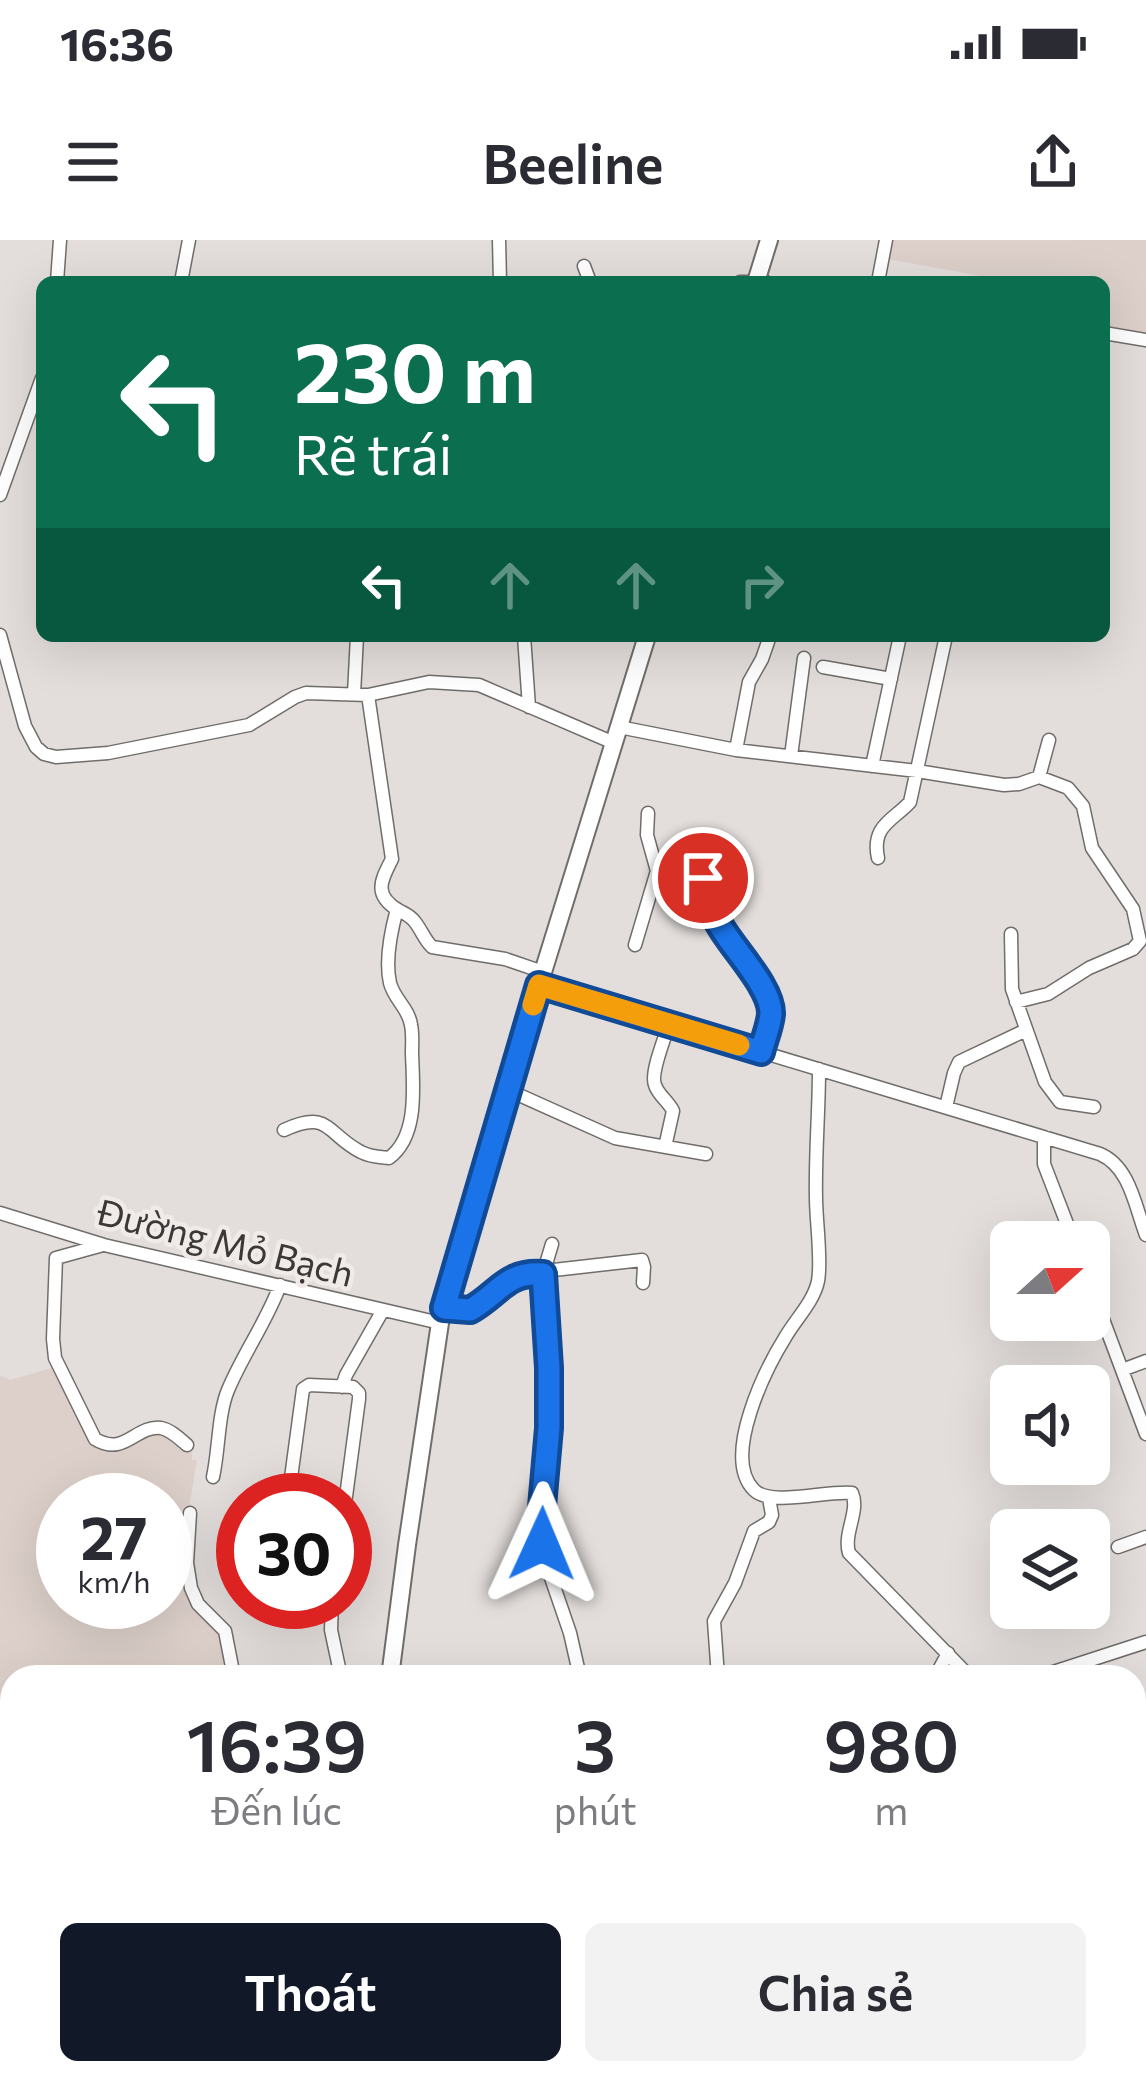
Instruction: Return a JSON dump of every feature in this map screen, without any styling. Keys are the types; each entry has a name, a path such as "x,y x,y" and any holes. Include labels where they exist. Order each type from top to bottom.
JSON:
{"highway":[{"path":"758,276 769,240"},
{"path":"391,1665 442,1316 645,642"}],"street":[{"path":"57,276 60,240"},
{"path":"182,276 189,240"},
{"path":"499,240 500,276"},
{"path":"879,276 886,240"},
{"path":"584,266 588,276"},
{"path":"1110,334 1146,340"},
{"path":"0,495 36,395"},
{"path":"22,435 36,436"},
{"path":"0,635 25,726 36,747 56,757 108,753 250,725 305,693 361,694 429,682 469,683 616,735 1004,785 1039,777 1068,788 1083,806 1092,848 1133,908 1143,940 1048,994 1016,1002"},
{"path":"357,642 361,694 392,859 381,886 385,899 414,921 432,947 505,959 541,979 669,1024 1114,1160 1123,1171 1146,1234"},
{"path":"524,642 529,706"},
{"path":"736,750 749,682 768,642"},
{"path":"872,766 898,642"},
{"path":"878,858 876,848 885,824 907,808 945,642"},
{"path":"791,756 804,658"},
{"path":"823,667 891,679"},
{"path":"1039,777 1049,740"},
{"path":"635,945 657,871 646,835 649,813"},
{"path":"657,871 679,866 709,883 719,924 745,958 770,1006 761,1052"},
{"path":"284,1130 317,1122 367,1155 389,1158 396,1153 415,1096 411,1024 389,977 398,909"},
{"path":"1011,934 1010,974 1016,1002 1045,1082 1060,1102 1094,1107"},
{"path":"665,1147 672,1105 653,1078 669,1024"},
{"path":"946,1108 959,1062 1026,1030"},
{"path":"819,1070 818,1280 756,1400 740,1455 748,1483 769,1498 852,1492 856,1501 847,1540 849,1553 959,1665"},
{"path":"508,1090 615,1138 706,1154"},
{"path":"1044,1137 1044,1164 1066,1221"},
{"name":"Đường Mỏ Bạch","path":"0,1213 104,1245 382,1310 442,1316"},
{"path":"552,1244 544,1273 549,1428 540,1529 577,1665"},
{"path":"104,1245 56,1258 55,1358 95,1439 115,1445 161,1428 187,1444"},
{"path":"442,1316 470,1310 525,1273 642,1260 643,1283"},
{"path":"213,1477 225,1396 280,1285"},
{"path":"342,1387 382,1310"},
{"path":"1110,1338 1146,1434"},
{"path":"1122,1370 1146,1361"},
{"path":"292,1473 303,1389 309,1384 353,1388 359,1393 349,1473"},
{"path":"717,1665 714,1621 738,1578 754,1531 770,1522 769,1498"},
{"path":"1118,1547 1146,1537"},
{"path":"192,1590 198,1604 225,1631 232,1665"},
{"path":"331,1629 338,1665"},
{"path":"1075,1665 1146,1642"},
{"path":"941,1665 948,1653"}],"shaded area":[{"path":"893,240 1146,240 1146,337 1110,331 1110,276 981,276 882,258"},
{"path":"55,1367 107,1450 120,1449 152,1432 164,1434 197,1460 192,1490 192,1473 36,1473 36,1629 192,1629 192,1599 216,1623 216,1629 221,1629 229,1665 0,1665 0,1375 10,1380"}],"slow traffic":[{"path":"533,1005 539,985 739,1045"}],"route":[{"path":"542,1544 549,1428 543,1274 515,1276 470,1310 444,1308 539,985 761,1052 770,1006 745,958 719,924 709,883 703,878"}]}
